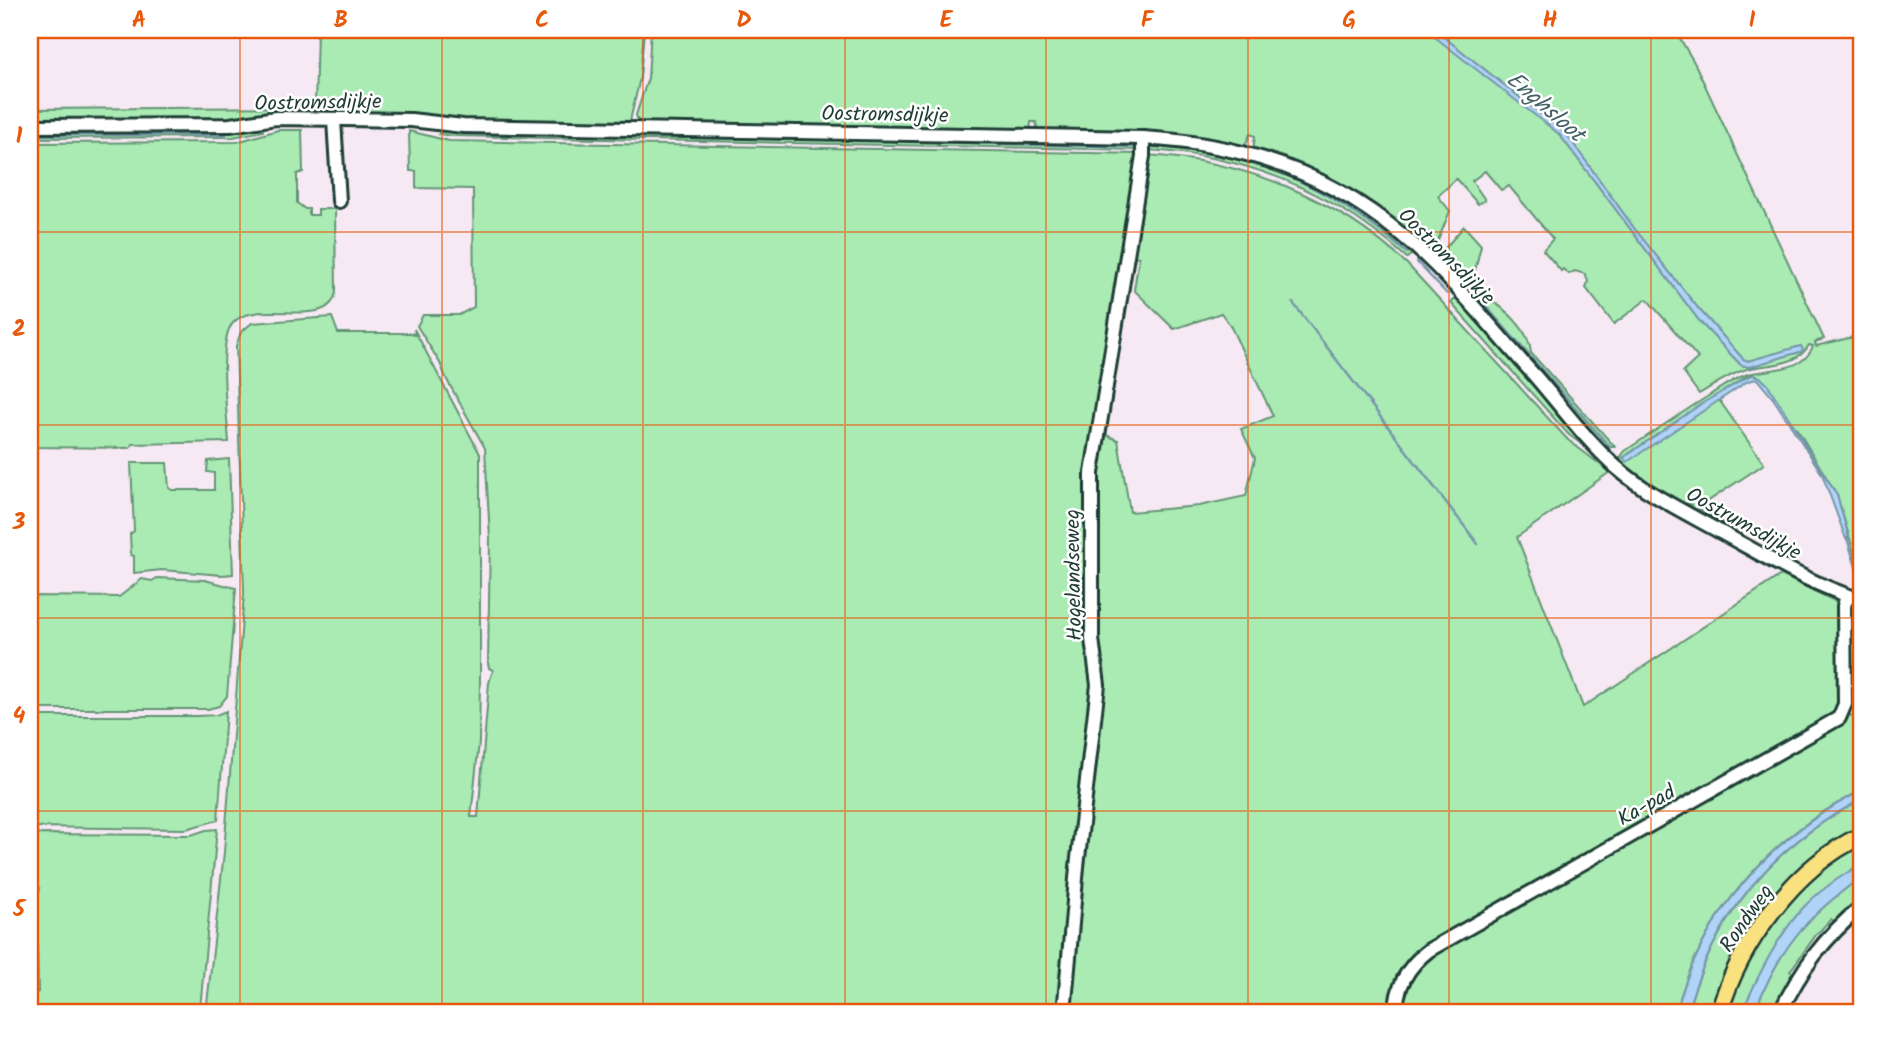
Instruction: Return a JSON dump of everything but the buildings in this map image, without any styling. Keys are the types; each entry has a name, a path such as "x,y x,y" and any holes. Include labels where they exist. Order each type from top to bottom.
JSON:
{"main road":[{"name":"Rondweg","path":"1719,1013 1738,963 1769,914 1808,874 1850,841 1861,836"}],"street":[{"name":"Oostromsdijkje","path":"30,126 230,125 275,118 411,120 463,126 1143,138 1183,141 1250,153 1325,182 1377,215 1437,267 1615,466"},
{"path":"334,120 339,201"},
{"name":"Hogelandseweg","path":"1064,1013 1076,867 1098,685 1092,639 1092,473 1143,156 1143,138"},
{"name":"Oostrumsdijkje","path":"1615,466 1644,489 1794,573 1861,600"},
{"name":"Ka-pad","path":"1396,1013 1404,977 1418,958 1429,950 1839,718 1845,704 1844,606 1847,596"},
{"path":"1780,1013 1791,990 1821,944 1861,907"}],"green space":[{"path":"317,30 644,30 640,78 630,121 626,125 461,121 429,116 295,115 232,120 30,123 30,109 315,107"},
{"path":"651,30 1435,30 1675,30 1695,64 1824,339 1815,342 1816,346 1861,335 1861,577 1837,495 1799,432 1756,376 1744,378 1628,454 1717,397 1764,464 1698,508 1734,529 1730,531 1690,510 1692,505 1687,503 1684,507 1653,488 1622,463 1620,458 1625,451 1728,383 1748,374 1794,365 1809,354 1813,346 1809,345 1803,352 1796,358 1789,361 1738,372 1699,394 1683,372 1698,358 1647,299 1614,324 1586,288 1588,281 1585,274 1575,271 1569,274 1563,269 1561,271 1543,250 1553,239 1509,186 1501,190 1485,171 1472,181 1485,200 1478,204 1456,179 1438,196 1450,211 1435,248 1430,249 1424,243 1419,244 1380,211 1342,186 1305,168 1253,150 1255,136 1250,134 1244,148 1194,137 1038,131 1036,122 1031,122 1030,131 639,124 636,115 648,78","holes":["1435,30 1567,135 1634,228 1743,359 1748,361 1801,346 1803,351 1749,367 1741,365 1701,323 1559,134 1540,115 1432,31"]},
{"path":"262,126 263,131 233,137 30,138 30,130"},
{"path":"443,128 1133,142 1139,150 452,136 439,134"},
{"path":"278,130 302,130 303,172 297,174 297,203 309,209 309,215 318,215 318,209 335,209 336,292 330,304 319,311 252,313 238,318 229,329 224,368 229,442 133,444 130,448 30,447 30,143 237,142"},
{"path":"409,131 449,141 1140,154 1090,473 1096,671 1062,1013 206,1013 224,852 244,593 236,346 241,332 252,323 332,317 338,333 415,335 414,329 480,454 479,742 471,817 478,817 489,683 493,670 488,664 490,538 485,448 417,326 423,315 459,315 474,307 473,189 416,188 416,171 410,171"},
{"path":"1154,142 1239,157 1294,175 1357,207 1412,250 1412,254 1407,258 1350,214 1287,181 1219,160 1184,153 1147,150"},
{"path":"1145,155 1182,158 1252,174 1319,201 1350,219 1407,264 1568,440 1610,472 1517,537 1583,707 1781,575 1841,604 1842,703 1837,715 1419,953 1393,1013 1067,1013 1096,651 1093,504 1101,433 1118,440 1130,512 1199,506 1246,496 1255,458 1241,429 1273,416 1230,325 1221,313 1174,329 1134,290 1139,257 1129,255"},
{"path":"1464,226 1481,245 1474,275 1461,283 1435,260"},
{"path":"1473,289 1510,315 1524,333 1531,353 1615,447 1604,447 1472,298 1470,292"},
{"path":"1456,298 1460,299 1606,462 1569,435 1451,303"},
{"path":"229,459 233,574 162,570 134,573 130,534 134,531 131,463 167,463 169,488 172,490 214,490 214,473 207,472 208,461"},
{"path":"157,578 205,580 236,588 227,696 219,706 208,709 30,709 30,596 119,597 142,579 152,581"},
{"path":"1850,607 1861,611 1861,696 1853,701 1854,703 1848,704"},
{"path":"226,711 218,820 186,829 30,827 30,716 197,716 216,715"},
{"path":"1845,714 1861,718 1861,791 1798,830 1744,882 1703,943 1687,977 1676,1013 1398,1013 1400,996 1421,960"},
{"path":"1861,800 1861,831 1804,870 1714,1013 1687,1013 1713,945 1750,887 1800,839"},
{"path":"217,829 200,1009 170,1008 161,1013 30,1012 30,993 38,992 36,900 40,888 30,887 30,834 191,835"},
{"path":"1861,843 1861,864 1832,883 1777,943 1742,1013 1725,1013 1748,960 1777,915 1814,877"},
{"path":"1861,877 1861,903 1836,923 1831,919 1816,935 1790,971 1795,975 1778,1013 1754,1013 1773,970 1796,936 1824,907"}],"water":[{"path":"1435,30 1567,135 1634,228 1743,359 1748,361 1801,346 1803,351 1749,367 1741,365 1701,323 1559,134 1431,34"},
{"path":"1751,375 1760,377 1768,385 1837,495 1849,538 1846,539 1822,474 1773,398 1757,379 1748,381 1627,462 1623,458 1701,404"},
{"path":"1861,791 1861,800 1800,839 1750,887 1713,945 1687,1013 1676,1013 1687,977 1703,943 1744,882 1798,831 1828,809"},
{"path":"1861,864 1861,877 1809,921 1784,952 1754,1013 1742,1013 1767,959 1792,922 1822,891"}],"waterway":[{"path":"463,134 595,136"},
{"path":"30,135 226,135"},
{"path":"614,136 628,136"},
{"path":"636,137 912,141"},
{"path":"925,142 1134,147"},
{"path":"1154,146 1198,151 1240,160 1292,178 1341,203 1407,253"},
{"path":"1417,262 1447,294"},
{"path":"1476,295 1610,447"},
{"path":"1293,303 1478,544"},
{"path":"1847,538 1861,583"}],"water label":[{"name":"Enghsloot","path":"1546,106"}]}
